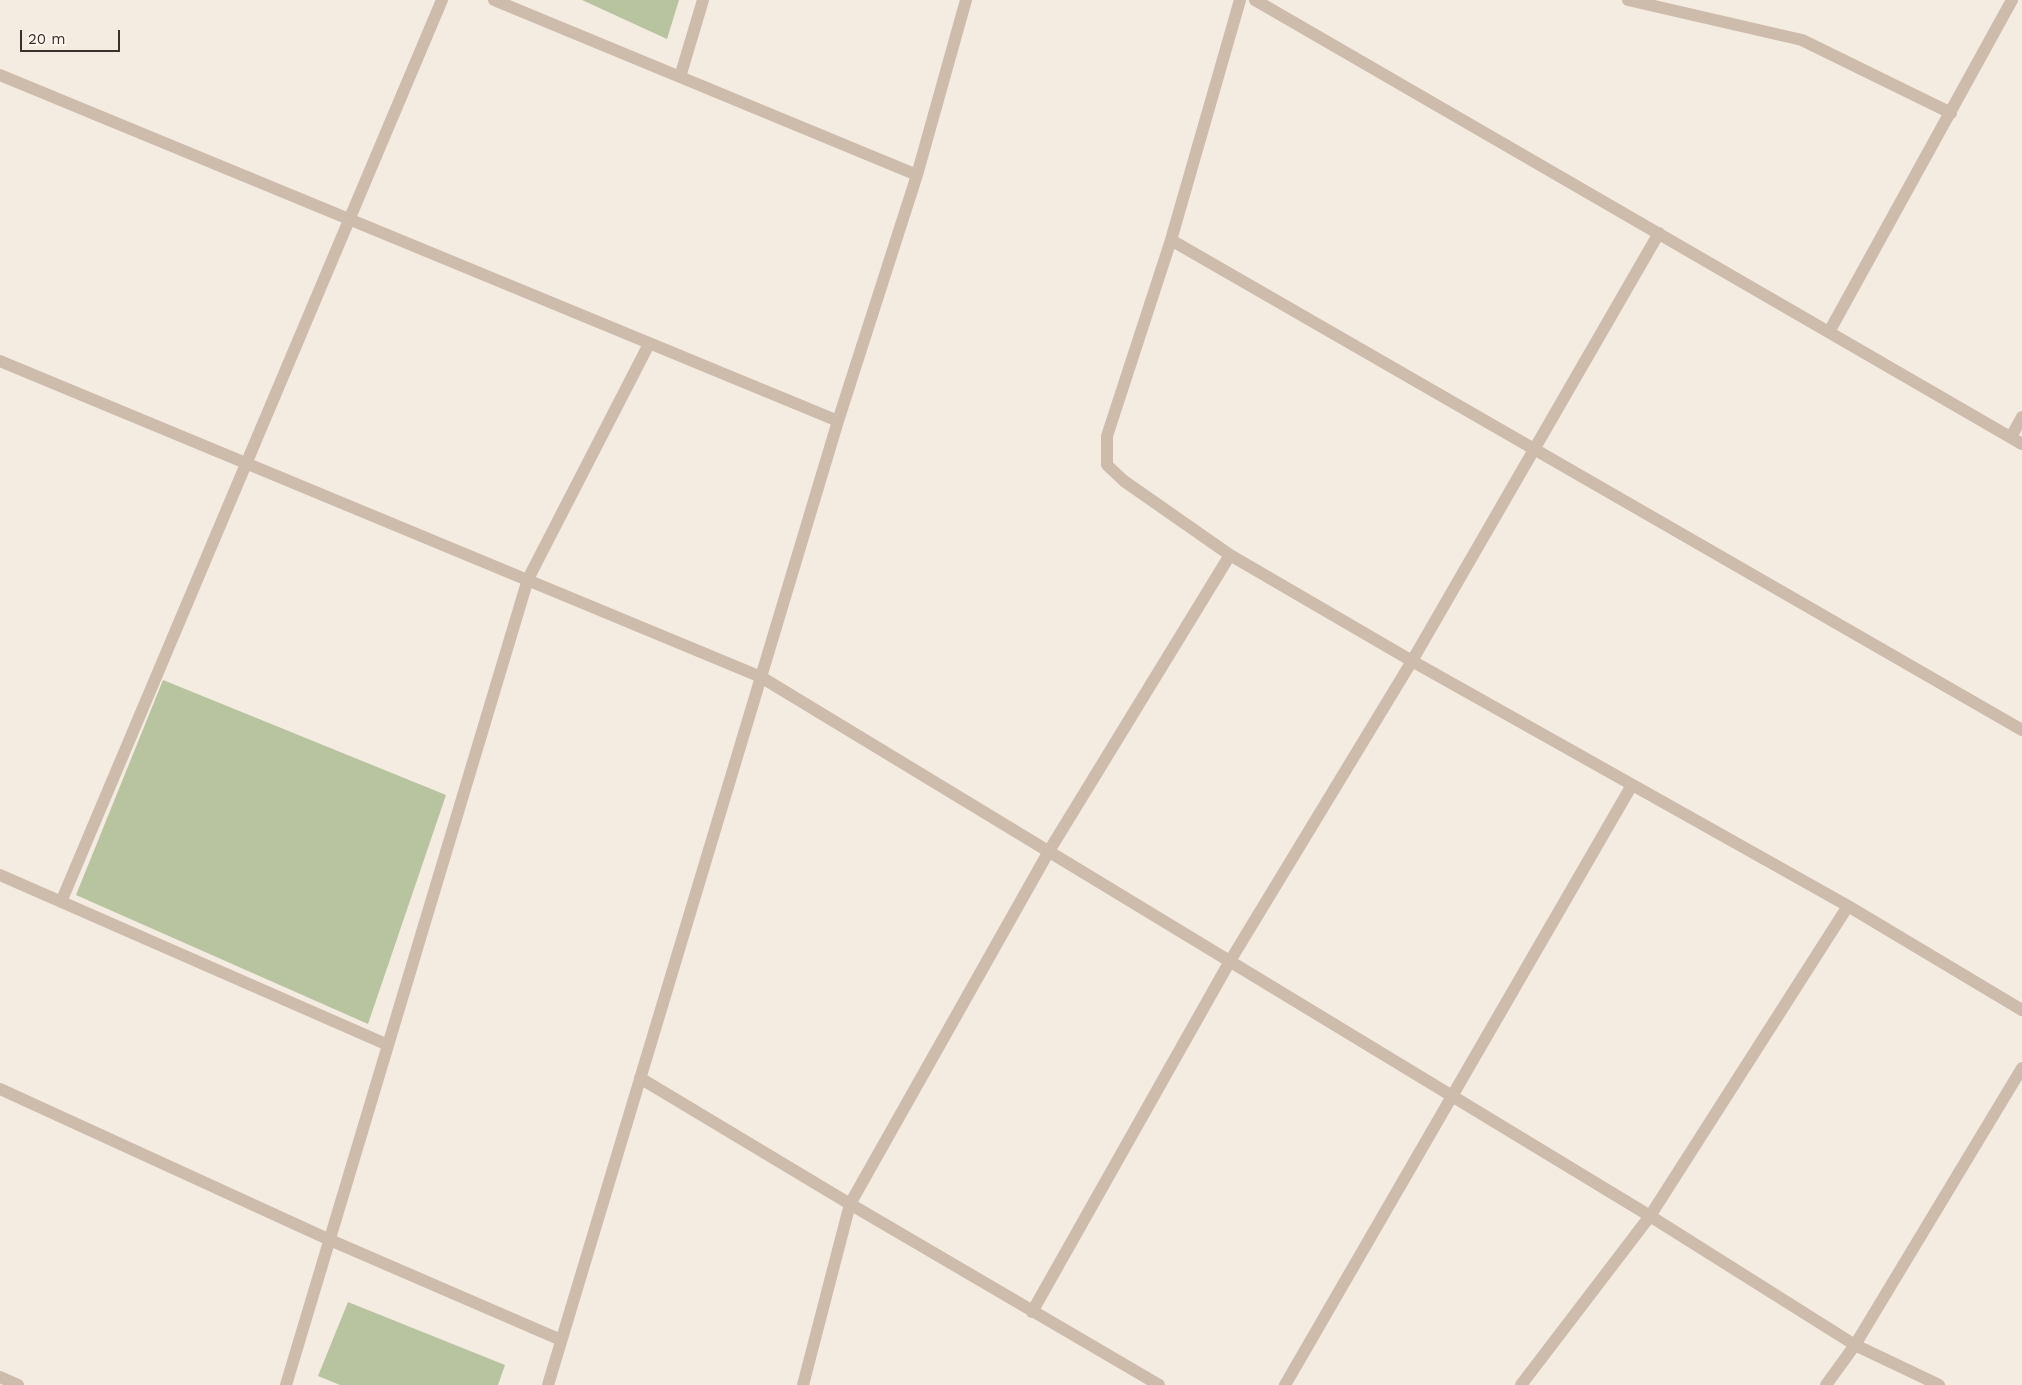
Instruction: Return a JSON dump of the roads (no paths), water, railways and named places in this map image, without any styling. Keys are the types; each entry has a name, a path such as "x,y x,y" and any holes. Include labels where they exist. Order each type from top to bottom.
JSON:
{"street":[{"path":"61,902 442,0"},
{"path":"494,0 917,175"},
{"path":"680,77 703,0"},
{"path":"548,1385 838,421 917,175 966,0"},
{"path":"1240,0 1171,240 1107,436 1107,465 1124,481 1230,555 1412,661 1848,906 2022,1010"},
{"path":"1255,0 2016,440 2022,417"},
{"path":"1628,0 1802,40 1951,113"},
{"path":"1830,332 2012,0"},
{"path":"0,75 838,421"},
{"path":"1032,1312 1230,961 1412,661 1659,233"},
{"path":"1171,240 2022,730"},
{"path":"286,1385 528,579 649,344"},
{"path":"0,361 246,465 528,579 761,677 1650,1216 1855,1346 1939,1385"},
{"path":"803,1385 850,1204 1049,851 1230,555"},
{"path":"1286,1385 1632,785"},
{"path":"0,875 388,1045"},
{"path":"1521,1385 1650,1216 1848,906"},
{"path":"1826,1385 1855,1346 2022,1068"},
{"path":"640,1078 1032,1312 1159,1385"},
{"path":"0,1089 330,1240 561,1340"},
{"path":"0,1377 18,1385"}]}
